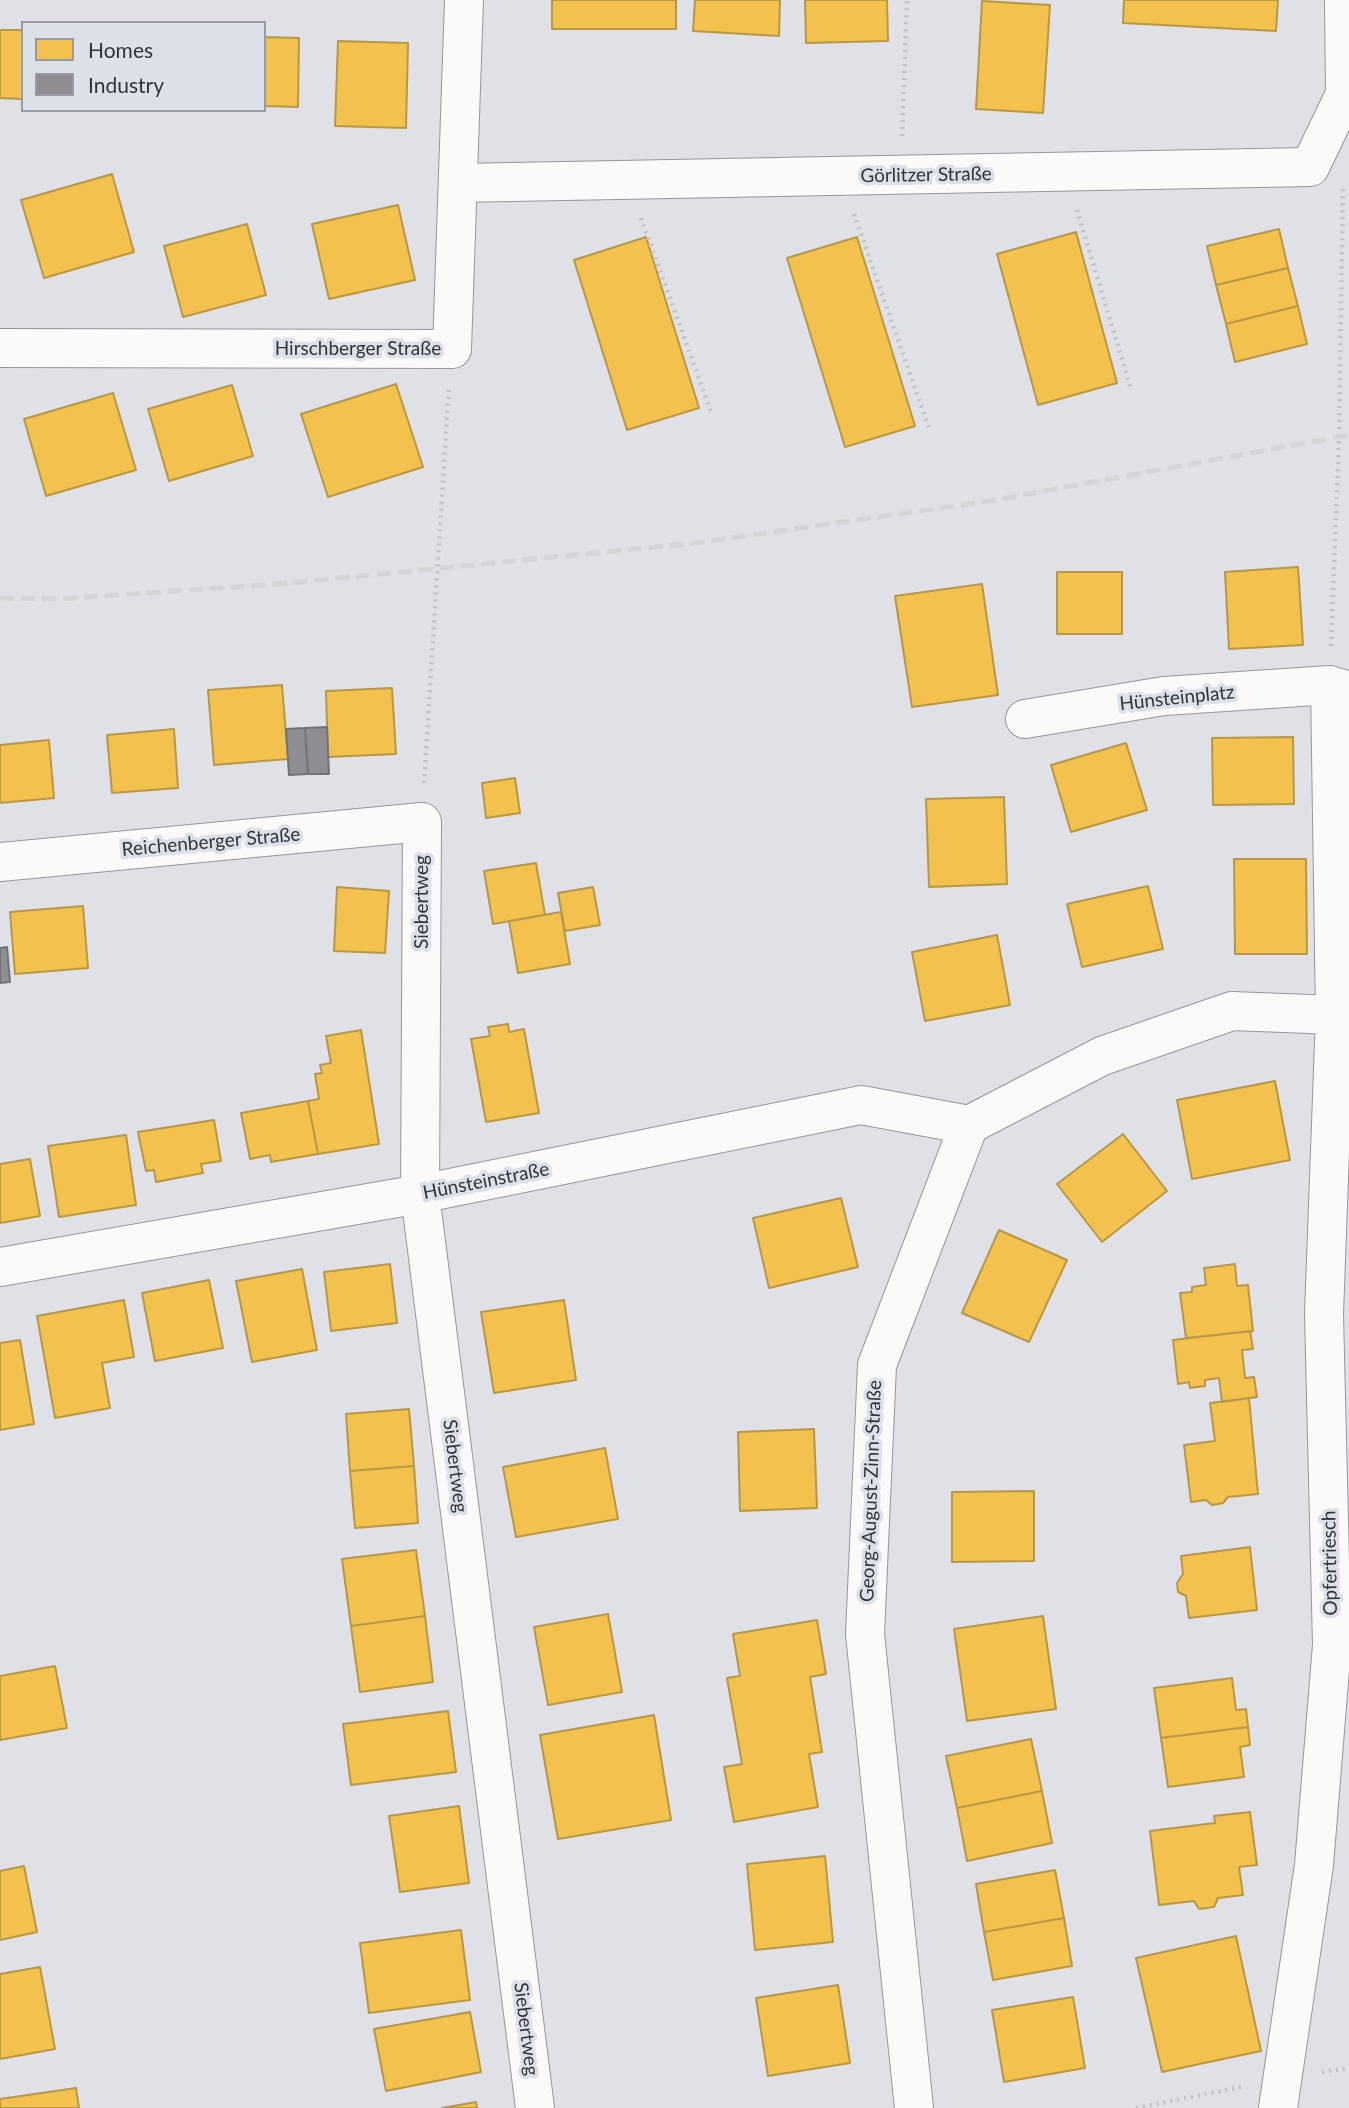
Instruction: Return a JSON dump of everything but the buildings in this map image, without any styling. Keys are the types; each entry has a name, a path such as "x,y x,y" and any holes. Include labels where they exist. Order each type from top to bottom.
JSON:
{"street":[{"name":"Hirschberger Straße","path":"0,348 452,349 464,0"},
{"path":"1344,0 1347,94"},
{"name":"Görlitzer Straße","path":"458,183 1310,167 1347,94"},
{"path":"969,1125 1102,1056 1232,1011 1342,1018 1339,688"},
{"name":"Hünsteinplatz","path":"1025,719 1164,696 1339,688"},
{"name":"Reichenberger Straße","path":"0,862 422,822"},
{"name":"Siebertweg","path":"422,822 421,1194 536,2108"},
{"name":"Opfertriesch","path":"1280,2094 1314,1865 1340,1644 1324,1314 1342,1018"},
{"name":"Hünsteinstraße","path":"0,1267 421,1194 861,1105 969,1125"},
{"name":"Georg-August-Zinn-Straße","path":"914,2108 865,1634 877,1365 969,1125"}],"path":[{"path":"901,175 907,0"},
{"path":"1065,172 1130,390"},
{"path":"841,177 929,428"},
{"path":"1339,688 1339,438 1344,177"},
{"path":"628,181 712,415"},
{"path":"422,822 452,349"},
{"path":"1136,2108 1280,2094"}],"railway":[{"path":"0,598 60,599 290,583 696,543 990,501 1349,435"}]}
